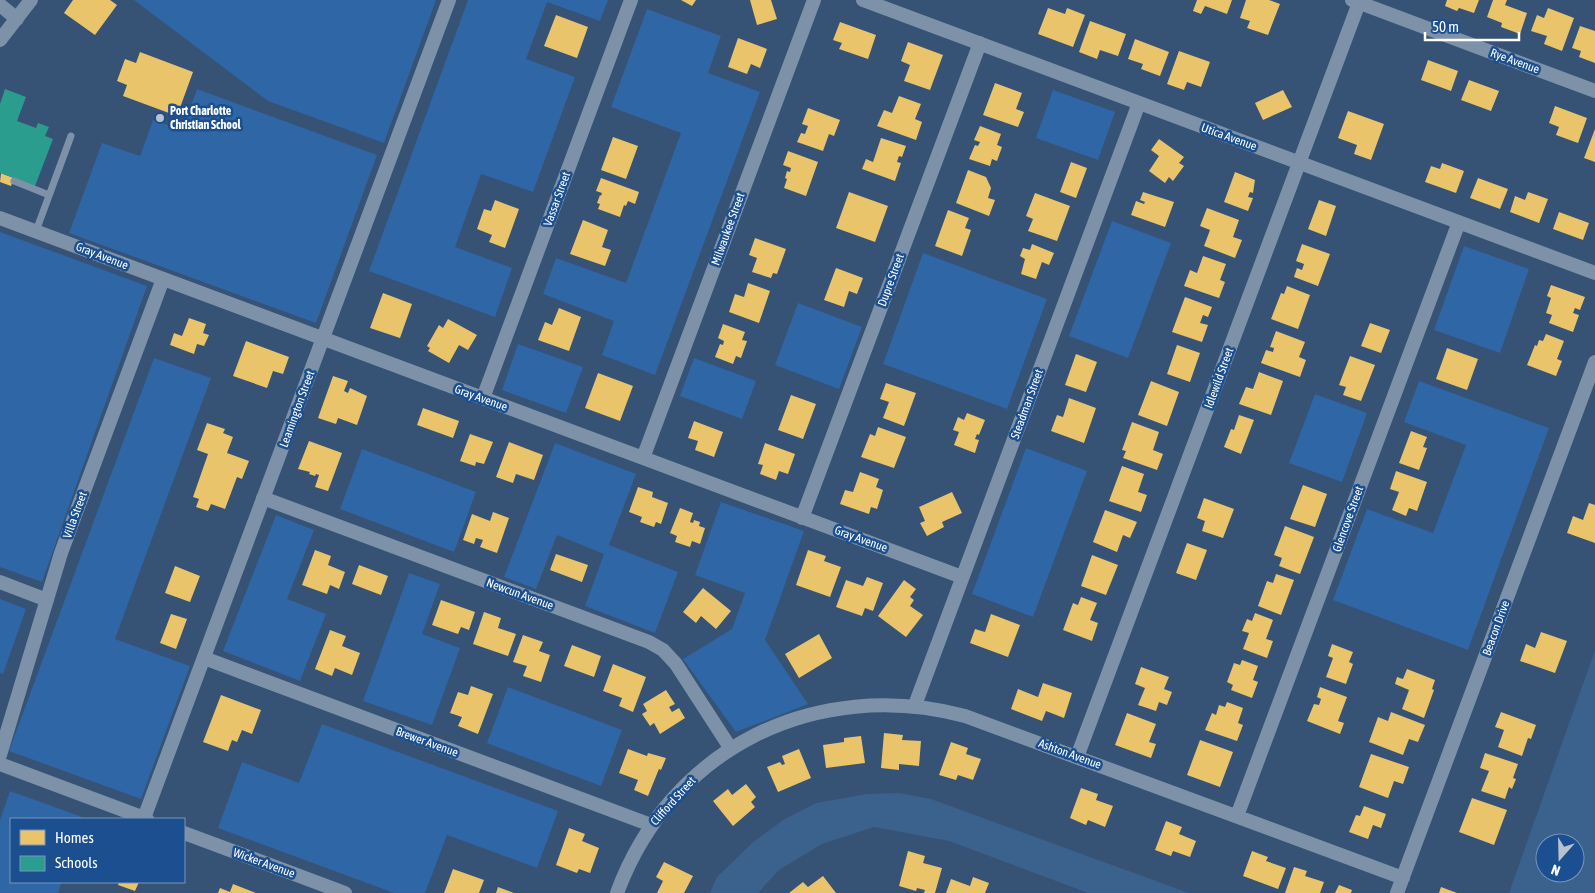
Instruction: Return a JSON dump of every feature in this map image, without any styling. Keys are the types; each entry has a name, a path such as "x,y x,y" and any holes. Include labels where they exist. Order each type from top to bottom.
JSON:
{"street":[{"path":"0,40 31,0"},
{"name":"Leamington Street","path":"146,818 263,498 449,0"},
{"name":"Vassar Street","path":"483,398 632,0"},
{"name":"Milwaukee Street","path":"643,458 814,0"},
{"name":"Utica Avenue","path":"864,0 1595,273"},
{"name":"Rye Avenue","path":"1357,1 1595,91"},
{"name":"Idlewild Street","path":"1077,757 1299,163 1357,1"},
{"path":"0,5 17,19"},
{"name":"Dupre Street","path":"802,518 980,43"},
{"name":"Steadman Street","path":"914,706 1139,103"},
{"name":"Gray Avenue","path":"0,218 962,577"},
{"name":"Glencove Street","path":"1238,816 1459,222"},
{"name":"Villa Street","path":"0,755 61,553 163,279"},
{"name":"Beacon Drive","path":"1397,893 1595,362"},
{"name":"Newcun Avenue","path":"263,498 649,642 663,650 676,664 731,749"},
{"path":"0,582 47,600"},
{"name":"Brewer Avenue","path":"204,658 650,825"},
{"name":"Ashton Avenue","path":"731,749 778,725 816,712 865,705 914,706 965,716 1403,878"},
{"name":"Clifford Street","path":"617,893 650,825 688,783 731,749"},
{"path":"0,764 143,818"},
{"name":"Wicker Avenue","path":"185,833 345,893"}],"lane":[{"path":"36,231 71,136"},
{"path":"14,181 49,195"}],"shaded area":[{"path":"134,0 436,0 384,143 268,101"},
{"path":"468,0 608,0 600,21 547,2 526,59 575,77 533,192 481,174 455,247 512,268 495,317 369,271"},
{"path":"647,9 721,36 708,73 760,92 655,375 602,355 614,321 543,294 556,258 626,283 681,133 611,107"},
{"path":"197,89 377,155 316,323 69,233 102,143 140,156 153,120 182,130"},
{"path":"1053,90 1115,112 1098,160 1036,138"},
{"path":"1112,221 1171,243 1128,358 1069,336"},
{"path":"0,232 147,286 42,582 0,567"},
{"path":"1464,246 1529,269 1500,353 1434,330"},
{"path":"923,253 1047,299 1007,409 883,364"},
{"path":"798,303 862,327 839,389 775,365"},
{"path":"518,344 583,367 566,413 502,390"},
{"path":"154,358 211,378 115,639 190,666 141,799 9,751"},
{"path":"694,358 756,381 742,419 680,396"},
{"path":"1419,381 1549,428 1468,650 1333,600 1367,509 1433,533 1466,445 1404,422"},
{"path":"1315,394 1367,413 1342,482 1289,463"},
{"path":"555,443 636,474 609,545 678,572 655,633 585,606 604,554 557,535 536,589 504,577"},
{"path":"1026,448 1087,471 1033,617 972,594"},
{"path":"362,449 476,492 454,552 340,509"},
{"path":"721,502 804,531 765,640 808,704 736,732 683,659 732,629 745,593 695,575"},
{"path":"276,515 314,530 287,599 326,614 300,681 223,651"},
{"path":"409,573 440,584 422,634 460,648 432,725 363,701"},
{"path":"0,599 26,609 3,674 0,673"},
{"path":"1595,650 1595,893 1509,893"},
{"path":"508,687 622,730 601,786 487,743"},
{"path":"322,724 558,811 537,868 447,835 425,893 394,893 218,828 242,762 299,783"},
{"path":"10,791 85,818 10,818 10,883 62,883 58,893 0,893 0,820"},
{"path":"899,793 931,799 1189,893 1088,893 949,841 874,827 822,844 779,870 758,893 710,893 716,878 752,843 783,820 816,803 867,794"}],"building: Homes":[{"path":"73,0 110,0 117,5 95,35 64,13"},
{"path":"681,0 696,0 692,6"},
{"path":"750,0 771,0 777,19 757,25"},
{"path":"1197,0 1232,0 1227,14 1205,6 1201,14 1193,11"},
{"path":"1246,0 1269,0 1280,4 1268,35 1247,28 1250,21 1240,18"},
{"path":"1447,0 1479,0 1474,13 1459,8 1457,11 1445,6"},
{"path":"1493,0 1507,0 1505,5 1527,13 1520,34 1501,27 1502,23 1487,17"},
{"path":"1048,8 1065,14 1067,8 1085,15 1073,47 1038,34"},
{"path":"1548,8 1574,18 1562,51 1544,44 1547,36 1531,31 1537,15 1544,18"},
{"path":"556,15 588,27 577,58 544,46"},
{"path":"1090,21 1126,34 1118,56 1100,50 1097,59 1079,52"},
{"path":"840,22 876,35 868,59 839,49 842,43 833,40"},
{"path":"1580,26 1595,31 1595,63 1579,57 1581,51 1572,48"},
{"path":"738,38 767,49 760,68 751,64 747,74 728,67"},
{"path":"1135,39 1169,52 1160,76 1141,69 1143,64 1128,59"},
{"path":"908,42 943,55 930,90 904,81 910,65 901,61"},
{"path":"1179,51 1210,62 1201,87 1187,82 1184,90 1167,84"},
{"path":"140,52 193,72 177,116 123,96 127,85 117,81 125,59 136,63"},
{"path":"1428,60 1458,71 1451,91 1421,80"},
{"path":"1469,80 1499,91 1491,111 1461,100"},
{"path":"995,83 1022,93 1016,109 1024,112 1018,127 983,115"},
{"path":"1283,90 1292,107 1263,120 1255,103"},
{"path":"899,96 921,104 915,119 922,122 916,140 877,126 884,110 892,113"},
{"path":"1555,106 1587,118 1578,143 1556,135 1559,127 1549,123"},
{"path":"808,108 840,120 834,136 829,134 823,151 797,142 801,133 805,134 808,126 802,124"},
{"path":"1348,111 1384,124 1371,160 1354,154 1357,145 1338,138"},
{"path":"980,126 1001,134 997,145 1002,147 997,161 992,159 990,166 969,159 975,145 978,146 980,142 974,140"},
{"path":"1595,129 1595,162 1584,158"},
{"path":"613,137 638,146 626,179 601,170"},
{"path":"881,138 906,146 902,157 899,156 897,162 901,163 895,181 862,169 866,159 873,162"},
{"path":"1159,139 1184,157 1179,163 1184,166 1173,181 1169,177 1165,183 1149,171 1159,156 1151,150"},
{"path":"788,151 818,162 806,196 784,188 787,171 790,172 791,168 783,165"},
{"path":"1071,162 1087,168 1076,198 1060,192"},
{"path":"1442,163 1464,171 1456,193 1425,182 1431,166 1440,169"},
{"path":"968,170 986,177 991,188 988,198 995,200 989,216 956,203"},
{"path":"1235,172 1255,180 1253,193 1250,192 1248,197 1253,198 1248,211 1224,202"},
{"path":"1,173 14,178 11,186 0,182"},
{"path":"601,178 639,192 635,204 628,201 626,206 624,205 620,217 598,209 600,204 597,203 602,193 596,191"},
{"path":"1478,178 1508,189 1500,209 1470,198"},
{"path":"849,192 888,206 875,242 836,228"},
{"path":"1143,192 1174,202 1165,227 1131,215 1136,201 1144,204 1145,202 1140,200"},
{"path":"1528,192 1548,199 1539,223 1510,212 1515,196 1525,200"},
{"path":"1035,193 1070,206 1057,241 1028,231 1033,219 1026,216"},
{"path":"495,200 519,209 505,248 489,242 492,235 477,229 484,209 491,211"},
{"path":"1319,200 1336,206 1326,236 1308,229"},
{"path":"1207,208 1239,220 1233,237 1242,240 1235,258 1204,246 1210,230 1200,226"},
{"path":"948,210 969,218 965,228 971,230 962,256 935,246"},
{"path":"1559,212 1589,223 1583,240 1553,229"},
{"path":"583,220 608,230 602,247 611,250 605,266 570,254"},
{"path":"755,238 786,249 777,274 773,273 771,278 752,272 757,258 749,255"},
{"path":"1032,244 1054,253 1049,265 1042,262 1036,279 1021,274 1025,259 1020,256 1023,248 1030,250"},
{"path":"1302,244 1330,254 1318,286 1294,277 1297,268 1302,270 1304,264 1296,261"},
{"path":"1203,256 1226,264 1220,280 1225,282 1219,298 1184,286 1190,270 1197,273"},
{"path":"836,268 863,278 857,294 849,291 844,307 824,300"},
{"path":"748,283 770,291 759,323 729,312 735,294 744,297"},
{"path":"1551,285 1585,297 1580,310 1575,308 1573,313 1579,315 1573,332 1549,323 1552,315 1546,313 1551,298 1547,296"},
{"path":"1287,286 1310,295 1298,329 1271,319 1281,293 1284,294"},
{"path":"383,293 412,304 400,338 370,328"},
{"path":"1185,297 1212,307 1208,317 1203,315 1200,323 1208,325 1202,342 1172,332"},
{"path":"559,308 581,317 569,351 538,340 545,322 552,325"},
{"path":"189,318 206,324 203,333 209,335 204,346 197,344 194,354 170,345 174,333 182,336"},
{"path":"448,319 477,335 468,350 459,345 449,363 428,351 430,348 427,346 439,325 443,328"},
{"path":"1370,323 1390,330 1381,353 1361,346"},
{"path":"723,324 745,332 742,340 747,341 741,358 736,356 733,364 715,357 720,344 723,345 724,341 718,338"},
{"path":"1276,331 1305,342 1299,357 1306,360 1300,377 1261,363 1266,350 1273,352 1274,348 1270,347"},
{"path":"1546,334 1564,341 1557,359 1562,361 1556,376 1527,365 1535,345 1537,346 1539,340 1543,341"},
{"path":"246,341 289,357 283,374 273,371 267,388 233,376"},
{"path":"1177,345 1200,353 1190,382 1167,374"},
{"path":"1447,348 1478,359 1467,390 1436,379"},
{"path":"1076,354 1097,362 1086,392 1065,385"},
{"path":"1350,356 1375,365 1361,401 1343,395 1346,387 1339,385"},
{"path":"1259,372 1283,381 1271,415 1239,404 1246,387 1253,389"},
{"path":"598,373 633,386 620,421 585,408"},
{"path":"333,376 348,381 344,391 348,393 350,388 367,396 357,425 338,418 336,424 318,418"},
{"path":"1151,381 1179,392 1167,426 1138,415"},
{"path":"886,383 916,393 904,426 883,418 889,402 880,399"},
{"path":"791,395 816,404 803,439 778,430"},
{"path":"1069,398 1096,408 1084,443 1051,431 1057,415 1063,417"},
{"path":"423,408 459,421 453,438 417,425"},
{"path":"967,413 985,420 979,435 977,434 975,439 979,440 975,453 954,445 959,432 953,430 958,417 964,420"},
{"path":"1239,415 1254,420 1241,454 1224,447 1231,429 1234,430"},
{"path":"694,421 723,432 714,457 695,450 698,441 688,438"},
{"path":"1132,422 1159,432 1153,450 1163,454 1157,470 1123,458 1126,451 1122,450"},
{"path":"207,423 225,429 223,433 233,437 227,453 249,461 242,479 237,477 225,509 211,504 208,511 196,507 199,499 193,497 208,454 197,450"},
{"path":"878,427 906,437 894,468 861,457 870,434 875,436"},
{"path":"1411,431 1427,437 1423,447 1427,448 1419,470 1399,463"},
{"path":"470,434 493,442 484,464 476,462 475,466 460,461"},
{"path":"309,441 342,453 328,491 315,487 319,475 316,474 315,476 309,474 310,472 298,469"},
{"path":"509,442 543,455 534,480 516,474 513,483 496,477"},
{"path":"765,443 795,454 788,474 779,471 776,480 760,474 763,465 758,464"},
{"path":"1122,466 1144,474 1138,492 1147,495 1141,512 1109,501"},
{"path":"1396,471 1427,482 1417,511 1409,508 1406,516 1392,510 1399,492 1390,489"},
{"path":"860,472 879,479 876,487 883,490 877,509 871,507 869,514 840,504 845,490 853,492"},
{"path":"1303,485 1327,494 1315,527 1290,519"},
{"path":"638,487 653,492 652,497 668,503 661,524 656,522 654,527 640,522 642,517 629,512"},
{"path":"952,492 962,513 942,522 944,527 927,536 920,523 925,521 919,507"},
{"path":"1204,498 1234,509 1223,538 1202,531 1205,521 1197,518"},
{"path":"1589,503 1595,505 1595,543 1567,533 1573,516 1583,520"},
{"path":"680,508 693,513 690,522 693,523 694,520 700,522 699,526 705,528 700,544 692,541 690,547 675,542 677,536 670,533"},
{"path":"1105,510 1137,522 1130,538 1123,535 1117,552 1093,542"},
{"path":"493,512 509,518 497,553 480,547 483,540 476,538 474,544 463,540 472,514 490,521"},
{"path":"1285,526 1314,537 1300,574 1279,566 1282,558 1274,555"},
{"path":"1187,543 1207,550 1196,580 1176,573"},
{"path":"315,550 331,556 328,565 345,572 339,589 330,585 327,594 302,585"},
{"path":"808,550 826,556 824,561 841,567 830,597 796,585"},
{"path":"556,554 588,565 582,582 550,570"},
{"path":"1092,555 1118,565 1106,595 1081,586"},
{"path":"359,565 388,576 381,595 352,584"},
{"path":"175,566 200,576 190,602 165,593"},
{"path":"1276,574 1294,580 1281,615 1258,606 1267,581 1273,583"},
{"path":"867,577 883,583 873,611 865,608 862,616 836,607 846,580 863,586"},
{"path":"904,580 916,589 910,597 914,600 910,606 923,615 906,637 878,616"},
{"path":"703,588 731,611 716,629 701,616 696,623 683,612"},
{"path":"1081,597 1097,603 1090,620 1098,623 1092,641 1063,630 1073,603 1078,605"},
{"path":"441,600 475,612 469,630 461,627 458,634 432,625"},
{"path":"484,612 501,618 498,628 516,634 508,656 473,644"},
{"path":"1255,613 1273,620 1266,639 1273,641 1267,658 1243,649 1249,633 1242,631 1247,619 1252,621"},
{"path":"171,614 187,619 176,649 160,643"},
{"path":"991,614 1020,625 1008,657 970,643 975,629 985,632"},
{"path":"330,630 346,636 342,646 360,653 352,675 335,668 332,676 315,669"},
{"path":"1541,632 1567,641 1555,673 1520,661 1526,644 1535,648"},
{"path":"819,634 832,658 799,678 785,654"},
{"path":"523,635 543,642 539,651 550,655 541,682 523,676 527,666 513,662"},
{"path":"1332,644 1353,652 1349,662 1353,664 1346,684 1326,677 1333,658 1328,656"},
{"path":"572,645 601,656 594,677 564,666"},
{"path":"1242,660 1258,666 1253,680 1258,682 1252,698 1231,690 1233,685 1227,682 1234,663 1240,665"},
{"path":"613,664 646,677 633,712 619,706 622,698 603,691"},
{"path":"1141,667 1169,677 1164,689 1172,692 1167,705 1159,702 1156,711 1138,705 1145,688 1135,684"},
{"path":"1407,669 1435,680 1432,689 1434,690 1424,718 1402,709 1409,690 1395,684 1397,677 1403,679"},
{"path":"1043,683 1072,693 1064,718 1046,711 1042,721 1011,709 1018,689 1038,697"},
{"path":"471,686 493,694 478,734 458,726 462,717 450,713 458,692 468,695"},
{"path":"1320,687 1347,697 1338,721 1344,723 1340,734 1307,721 1314,704 1319,705 1321,699 1317,697"},
{"path":"666,690 675,704 669,707 672,712 679,708 685,718 660,734 654,723 650,726 642,714 647,711 643,704"},
{"path":"221,695 261,710 252,734 242,730 237,742 232,740 228,751 203,742"},
{"path":"1227,702 1243,708 1238,723 1243,725 1237,741 1205,730 1212,713 1216,715 1219,705 1225,707"},
{"path":"1391,712 1425,725 1418,742 1409,739 1403,755 1369,742 1378,717 1388,721"},
{"path":"1501,712 1536,725 1531,739 1528,738 1522,756 1498,747 1504,730 1495,727"},
{"path":"1127,713 1156,724 1149,742 1156,744 1151,758 1115,745"},
{"path":"884,733 903,735 902,740 921,741 919,766 899,764 899,770 881,768"},
{"path":"861,736 865,763 826,768 823,745 844,742 844,738"},
{"path":"1200,740 1233,752 1220,787 1187,775"},
{"path":"951,742 968,748 966,754 981,759 973,780 958,775 956,780 939,775"},
{"path":"628,749 647,756 648,753 666,758 661,770 659,769 648,796 634,790 638,780 619,773"},
{"path":"799,749 811,778 778,792 767,767 780,762 782,765 785,764 782,756"},
{"path":"1485,753 1518,764 1513,778 1516,779 1512,789 1509,787 1505,799 1481,791 1489,771 1480,768"},
{"path":"1371,754 1409,767 1403,784 1394,781 1388,798 1359,787"},
{"path":"746,784 756,797 751,802 755,807 733,826 713,801 728,789 732,795"},
{"path":"1081,788 1098,794 1096,800 1113,806 1105,827 1088,820 1086,825 1070,818"},
{"path":"1472,798 1507,810 1494,845 1459,832"},
{"path":"1364,806 1386,814 1381,828 1373,825 1368,839 1349,832 1356,815 1360,816"},
{"path":"1166,821 1182,827 1179,834 1196,841 1190,857 1173,851 1171,856 1155,850"},
{"path":"569,828 585,834 582,841 599,848 590,873 579,869 577,873 556,865"},
{"path":"908,851 925,856 923,863 942,868 935,893 924,893 925,890 917,888 916,891 899,886"},
{"path":"1252,851 1268,857 1266,861 1286,868 1278,889 1243,876"},
{"path":"664,862 693,876 684,893 657,893 663,881 656,877"},
{"path":"1294,867 1307,871 1305,876 1324,882 1320,893 1285,893"},
{"path":"453,869 484,880 479,893 444,893"},
{"path":"823,876 836,893 789,893 803,882 808,887"},
{"path":"973,877 989,883 985,893 946,893 951,879 970,886"},
{"path":"119,883 139,883 135,891 118,885"},
{"path":"233,884 256,893 218,893 220,888 230,892"},
{"path":"1339,885 1352,890 1351,893 1335,893"},
{"path":"498,887 514,893 496,893"},
{"path":"1441,887 1457,893 1439,893"}],"building: Schools":[{"path":"5,89 26,97 17,121 36,128 38,123 49,127 45,136 53,139 35,186 0,173 0,104"}],"place":[{"name":"Port Charlotte Christian School","path":"160,118"}]}
